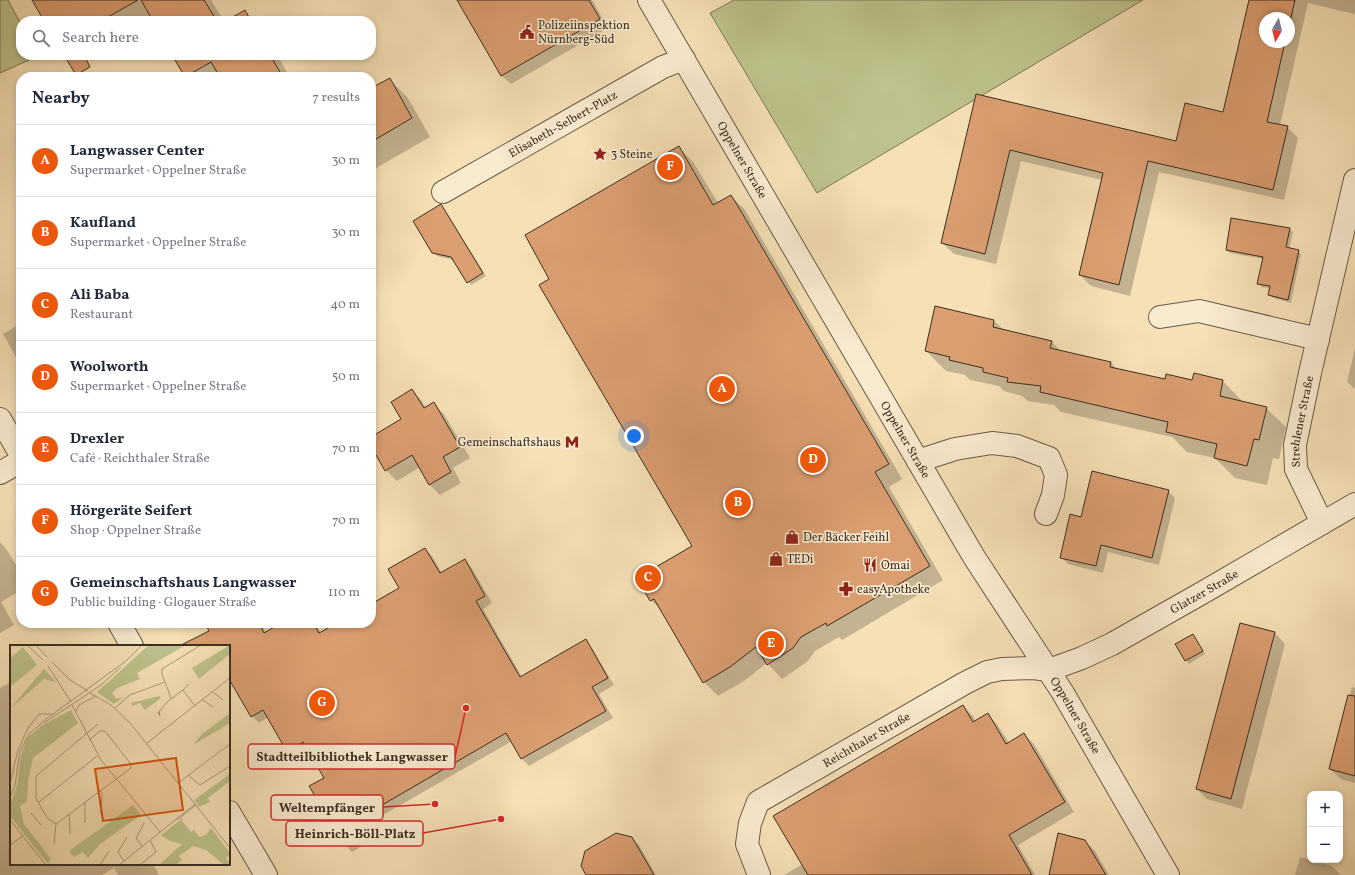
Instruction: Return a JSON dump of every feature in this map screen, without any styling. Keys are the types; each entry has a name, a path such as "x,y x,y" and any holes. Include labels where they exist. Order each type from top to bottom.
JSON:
{"street":[{"name":"Oppelner Straße","path":"649,0 985,574 1049,670 1168,875"},
{"name":"Elisabeth-Selbert-Platz","path":"443,192 663,67 684,59"},
{"name":"Strehlener Straße","path":"1322,523 1296,469 1295,445 1355,180"},
{"path":"1160,317 1199,311 1318,339"},
{"path":"0,419 16,446"},
{"path":"918,461 955,449 992,443 1017,446 1049,458 1056,475 1053,495 1046,514"},
{"path":"0,473 16,464"},
{"name":"Glatzer Straße","path":"1049,670 1082,658 1112,644 1355,504"},
{"path":"122,628 131,645"},
{"name":"Reichthaler Straße","path":"759,875 747,844 750,823 758,802 942,696 987,672 1019,668 1049,670"},
{"path":"230,814 266,875"}],"green space":[{"path":"0,0 8,0 17,16 16,60 29,60 0,73"},
{"path":"734,0 1143,0 817,193 710,13"}],"building":[{"path":"32,0 138,0 110,16 41,16"},
{"path":"141,0 204,0 214,16 150,16"},
{"name":"Polizeiinspektion Nürnberg-Süd","path":"457,0 589,0 600,19 501,76"},
{"path":"1249,0 1295,0 1292,12 1259,12 1259,48 1284,48 1267,122 1288,126 1273,190 1148,161 1119,285 1079,275 1103,173 1010,150 985,254 941,243 976,94 1176,141 1185,103 1223,112"},
{"path":"245,10 248,16 235,16"},
{"path":"67,60 86,60 90,67 81,72 74,72"},
{"path":"175,60 273,60 280,72 217,72 211,62 194,72 182,72"},
{"path":"390,78 412,118 376,139 376,85"},
{"path":"679,146 713,205 731,195 742,213 889,464 875,472 930,566 827,626 826,623 801,637 793,648 767,665 756,647 730,667 703,683 654,599 650,601 637,578 692,546 539,285 549,279 525,235"},
{"path":"441,204 483,273 467,283 451,257 432,253 413,221"},
{"path":"1231,218 1290,228 1286,247 1299,250 1288,300 1268,295 1270,286 1257,284 1263,257 1226,250"},
{"path":"935,306 994,320 993,327 1052,341 1050,348 1111,362 1110,367 1165,379 1166,374 1192,380 1194,373 1223,380 1220,396 1267,407 1259,440 1254,439 1247,466 1214,458 1217,444 1166,432 1168,422 1040,392 1041,386 1007,382 1008,378 983,372 983,368 949,360 950,357 925,351"},
{"path":"412,389 424,408 434,402 460,447 443,457 451,472 429,485 412,455 385,471 376,455 376,434 401,419 391,402"},
{"path":"1092,471 1169,490 1152,558 1101,545 1096,566 1060,558 1070,514 1081,517"},
{"path":"425,548 440,573 465,559 485,596 476,601 520,677 586,639 608,678 592,687 606,711 521,759 506,733 370,812 378,826 344,845 309,786 324,778 303,742 287,752 263,710 251,717 230,681 230,645 181,645 209,631 208,628 262,628 264,633 272,628 316,628 319,633 328,628 376,628 376,601 399,588 388,569"},
{"path":"1240,623 1275,632 1231,799 1196,789"},
{"path":"1193,634 1203,651 1185,661 1175,644"},
{"path":"1348,695 1355,696 1355,776 1329,769"},
{"path":"963,705 973,722 988,713 1006,744 1024,733 1065,802 1009,835 1032,875 808,875 773,816"},
{"path":"616,833 632,837 654,875 586,875 581,866 585,851"},
{"path":"1058,833 1085,840 1106,875 1049,875"}],"place":[{"name":"Polizeiinspektion Nürnberg-Süd","path":"527,32"},
{"name":"3 Steine","path":"600,154"},
{"name":"Hörgeräte Seifert","path":"670,167"},
{"name":"Langwasser Center","path":"722,389"},
{"name":"Gemeinschaftshaus","path":"572,442"},
{"name":"Woolworth","path":"813,460"},
{"name":"Kaufland","path":"738,503"},
{"name":"Der Bäcker Feihl","path":"792,537"},
{"name":"TEDi","path":"776,559"},
{"name":"Omai","path":"870,565"},
{"name":"Ali Baba","path":"648,578"},
{"name":"easyApotheke","path":"846,589"},
{"name":"Drexler","path":"771,644"},
{"name":"Gemeinschaftshaus Langwasser","path":"322,703"},
{"name":"Stadtteilbibliothek Langwasser","path":"466,708"},
{"name":"Weltempfänger","path":"435,804"},
{"name":"Heinrich-Böll-Platz","path":"501,819"}]}
